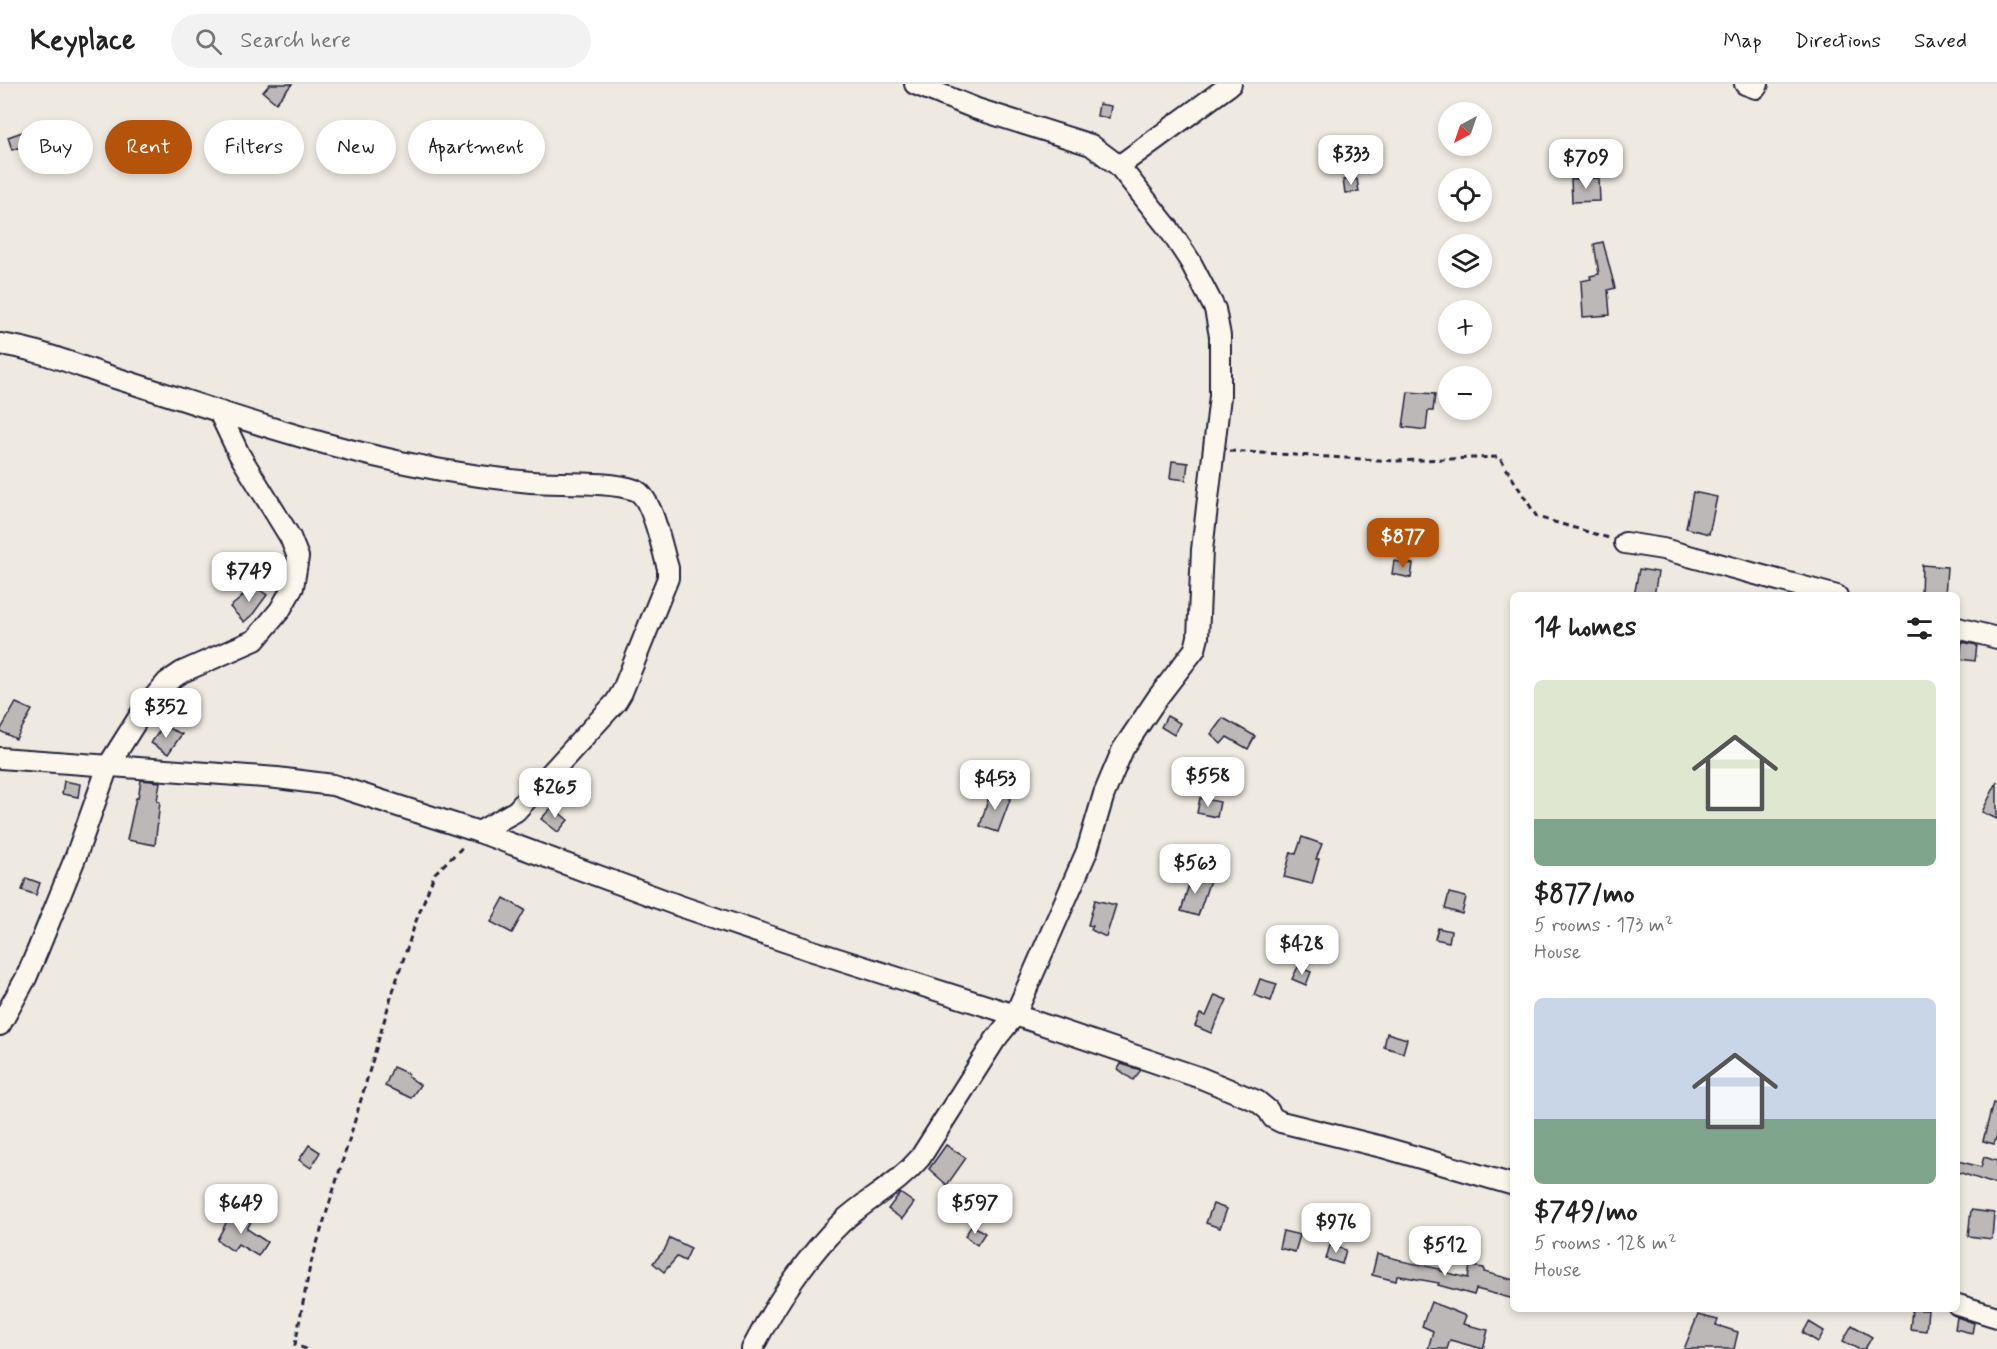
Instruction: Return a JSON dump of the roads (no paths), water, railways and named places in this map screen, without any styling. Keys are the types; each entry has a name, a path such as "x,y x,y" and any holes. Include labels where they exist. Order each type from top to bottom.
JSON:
{"street":[{"path":"752,1349 782,1296 843,1221 906,1175 920,1158 995,1040 1015,1015 1087,852 1104,794 1123,748 1197,643 1202,550 1220,396 1220,336 1215,309 1170,229 1119,166 1091,145 977,109 915,84"},
{"path":"1119,166 1231,84"},
{"path":"1745,84 1756,88 1758,84"},
{"path":"0,344 286,433 424,466 501,479 635,490 647,502 668,568 668,578 622,692 616,702 520,808 479,832"},
{"path":"0,1025 26,978 76,856 108,766 144,709 167,682 182,672 255,640 280,610 293,587 298,557 290,537 239,453 219,412"},
{"path":"1625,543 1663,549 1822,592"},
{"path":"1960,629 1997,638"},
{"path":"0,758 278,778 333,785 479,832 743,928 921,987 1015,1015 1228,1089 1257,1101 1268,1110 1273,1118 1281,1122 1382,1147 1510,1184"},
{"path":"1960,1306 1997,1317"}]}
